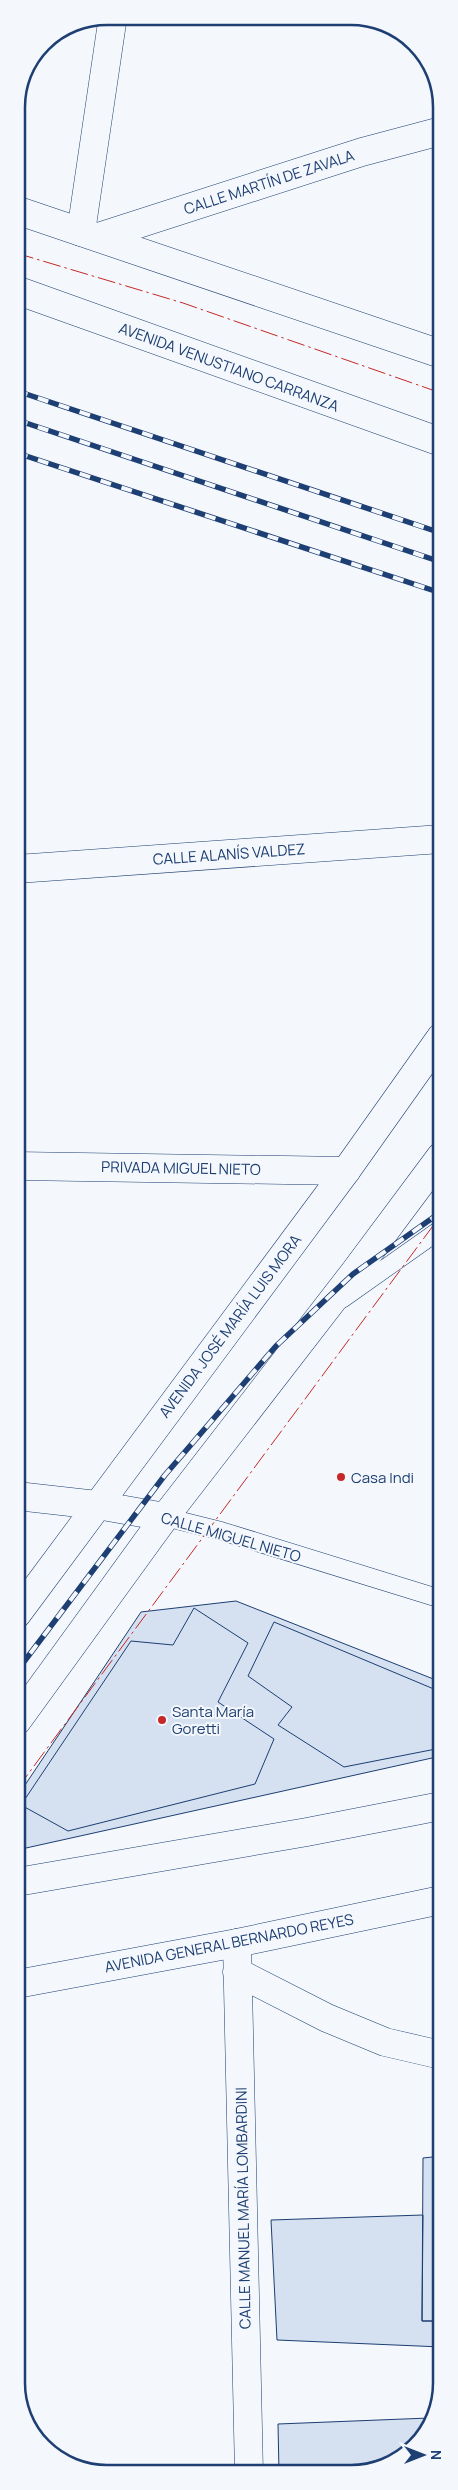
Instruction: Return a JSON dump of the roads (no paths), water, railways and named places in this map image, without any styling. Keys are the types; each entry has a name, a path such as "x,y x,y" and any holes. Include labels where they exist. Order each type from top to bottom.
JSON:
{"street":[{"path":"90,235 112,25"},
{"name":"CALLE MARTÍN DE ZAVALA","path":"90,235 362,152 433,133"},
{"path":"25,213 433,351"},
{"name":"AVENIDA VENUSTIANO CARRANZA","path":"25,293 433,439"},
{"name":"CALLE ALANÍS VALDEZ","path":"25,868 433,840"},
{"name":"AVENIDA JOSÉ MARÍA LUIS MORA","path":"25,1603 346,1171 433,1048"},
{"name":"PRIVADA MIGUEL NIETO","path":"25,1166 346,1171"},
{"path":"25,1710 165,1517 323,1313 433,1167"},
{"name":"CALLE MIGUEL NIETO","path":"25,1497 97,1505 165,1517"},
{"path":"25,1881 307,1832 433,1808"},
{"name":"AVENIDA GENERAL BERNARDO REYES","path":"25,1983 237,1943 433,1902"},
{"name":"CALLE MANUEL MARÍA LOMBARDINI","path":"237,1943 249,2465"},
{"path":"237,1972 327,2018 385,2042 433,2054"}],"lane":[{"path":"323,1313 433,1235"},
{"name":"CALLE MIGUEL NIETO","path":"165,1517 221,1531 433,1597"}],"railway":[{"path":"25,394 433,530"},
{"path":"25,423 433,559"},
{"path":"25,456 433,590"},
{"path":"25,1660 165,1475 276,1346 353,1274 433,1218"}],"place":[{"name":"Casa Indi","path":"341,1477"},
{"name":"Santa María Goretti","path":"162,1720"}]}
